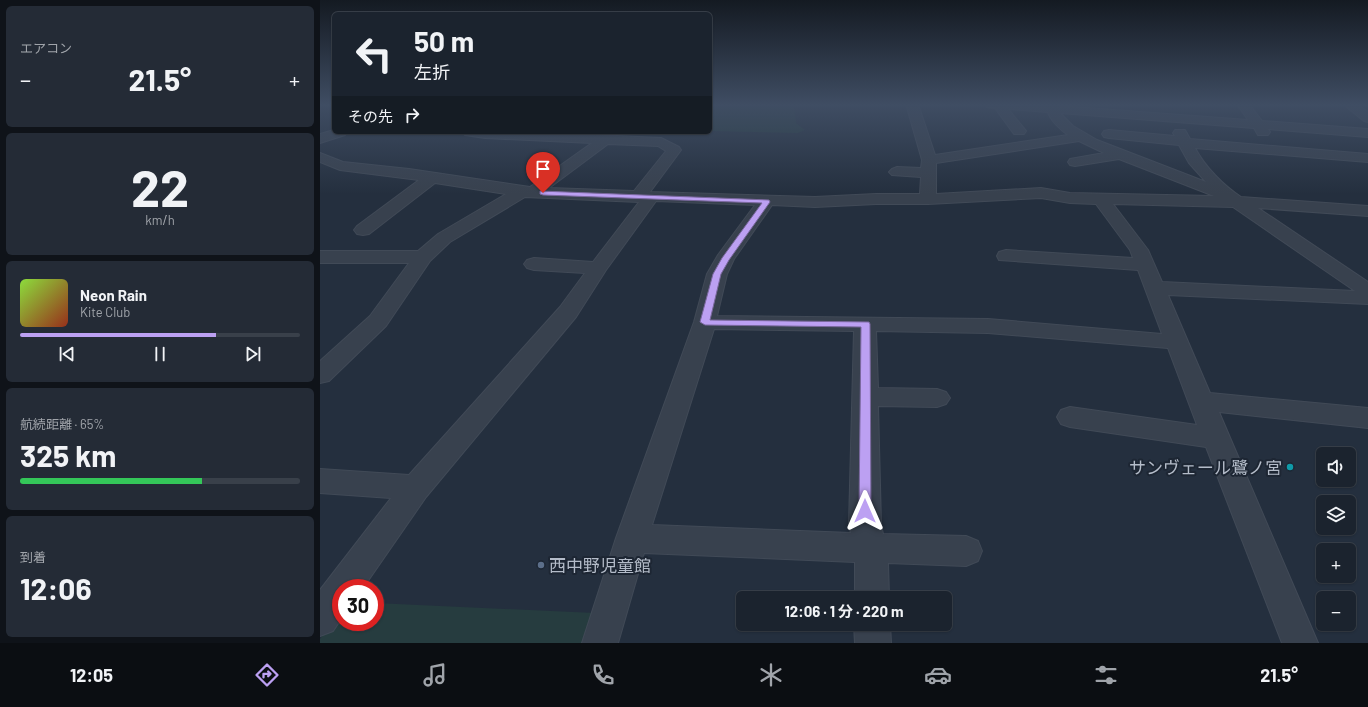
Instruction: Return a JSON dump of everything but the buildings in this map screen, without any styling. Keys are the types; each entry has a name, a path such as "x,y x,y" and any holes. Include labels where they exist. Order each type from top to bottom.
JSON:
{"street":[{"path":"320,139 334,134"},
{"path":"349,579 416,488 568,312 674,150 661,142 606,139 577,135 542,134"},
{"path":"920,134 929,167 928,199"},
{"path":"1077,134 1121,154 1234,200"},
{"path":"1109,134 1368,158"},
{"path":"1181,134 1194,160 1234,200 1368,291"},
{"path":"1264,134 1273,146"},
{"path":"897,172 1082,137"},
{"path":"320,375 331,353 378,321 424,257 444,238 486,213 528,192 606,139"},
{"path":"1075,162 1121,154"},
{"path":"320,158 340,166 409,174 528,192 766,202 815,202 876,198 928,199 1041,192 1070,198 1234,200 1368,211"},
{"path":"363,230 432,178"},
{"path":"1101,199 1139,250 1300,643"},
{"path":"600,643 632,538 705,322 717,274 725,259 766,202"},
{"path":"486,213 507,216"},
{"path":"1006,256 1150,276 1368,298"},
{"path":"320,257 424,257"},
{"path":"534,264 598,268"},
{"path":"705,322 988,326 1177,342"},
{"path":"865,324 865,525 871,548 872,591"},
{"path":"865,396 937,398"},
{"path":"1200,401 1368,418"},
{"path":"1070,417 1216,438"},
{"path":"320,481 416,488"},
{"path":"632,538 871,548 966,550"},
{"path":"320,619 332,603"},
{"path":"872,631 873,643"}],"green space":[{"path":"384,603 595,613 585,643 320,643 320,639 332,623 332,631 384,631"}],"place":[{"name":"サンヴェール鷺ノ宮","path":"1290,467"},
{"name":"西中野児童館","path":"541,565"}],"route":[{"path":"543,193 766,202 725,259 717,274 705,322 865,324 865,511"}]}
